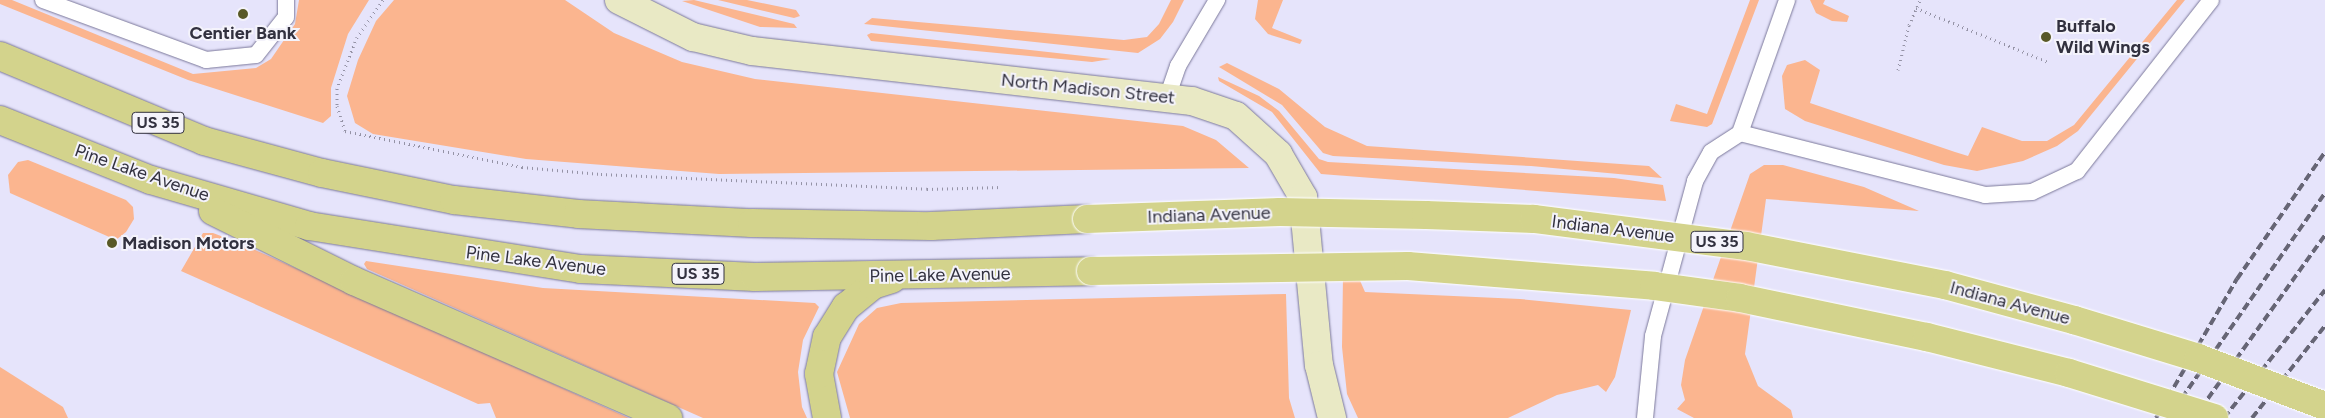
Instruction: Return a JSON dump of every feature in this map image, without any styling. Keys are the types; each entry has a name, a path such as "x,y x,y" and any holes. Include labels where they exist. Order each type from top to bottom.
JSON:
{"main road":[{"name":"Indiana Avenue","path":"0,56 204,141 322,173 454,200 578,214 752,223 930,226 1280,212 1534,219 1746,246 1945,285 2074,320 2198,358 2325,406"},
{"name":"Pine Lake Avenue","path":"0,120 151,180 309,226 581,269 755,277 899,277 1408,266 1654,286 1740,298 1927,337 2069,373 2214,418"},
{"path":"151,180 354,281 668,418"},
{"path":"827,418 819,374 827,337 846,307 873,285 899,277"}],"street":[{"name":"North Madison Street","path":"619,0 693,37 752,51 1167,98 1220,107 1236,116 1278,154 1292,175 1303,197 1319,365 1332,418"}],"lane":[{"path":"43,0 206,60 256,55 286,17 286,0"},
{"path":"1167,98 1178,66 1217,0"},
{"path":"1645,418 1653,336 1695,181 1711,152 1740,133 1787,0"},
{"path":"1740,133 1985,195 2032,192 2077,171 2211,0"}],"path":[{"path":"382,0 357,37 337,88 337,106 344,131 522,167 601,174 927,189 1006,187"},
{"path":"1898,70 1920,0"},
{"path":"1916,8 2048,62"}],"shaded area":[{"path":"0,0 12,0 193,74 256,68 271,59 295,24 299,0 369,0 348,34 331,88 331,116 323,123 188,80 0,4"},
{"path":"394,0 565,0 614,33 682,62 755,79 1183,126 1216,140 1249,168 719,174 526,159 373,134 355,123 347,96 358,60 376,21"},
{"path":"694,0 794,24 797,28 760,27 682,1"},
{"path":"718,0 747,0 796,10 800,16 794,18"},
{"path":"1171,0 1184,0 1173,22 1160,39 1138,53 864,24 872,18 1124,40 1147,37 1159,24"},
{"path":"1258,0 1283,0 1272,28 1302,40 1300,44 1268,34 1255,19"},
{"path":"1750,0 1759,0 1712,124 1707,127 1670,121 1676,104 1707,114"},
{"path":"1810,0 1825,0 1823,4 1849,16 1847,22 1832,21 1816,13"},
{"path":"2177,0 2185,0 2078,131 2057,146 2023,161 1977,171 1944,165 1805,121 1785,109 1782,76 1787,65 1805,60 1820,70 1810,103 1955,152 1968,156 1982,127 2022,141 2047,141 2074,125"},
{"path":"871,33 1111,59 1092,62 871,41 867,35"},
{"path":"1227,63 1279,89 1325,127 1367,146 1649,166 1662,178 1531,166 1333,156 1323,153 1282,105 1219,67"},
{"path":"1218,77 1259,96 1279,111 1319,159 1328,162 1614,178 1663,185 1666,201 1321,174 1272,112 1219,81"},
{"path":"28,160 126,200 133,207 134,219 126,232 116,240 10,193 8,175 18,162"},
{"path":"1764,165 1783,165 1864,187 1919,211 1766,199 1745,354 1758,386 1791,410 1793,418 1694,418 1677,409 1685,400 1681,385 1685,360 1750,174"},
{"path":"203,233 213,233 242,244 629,418 496,418 490,403 478,404 181,271"},
{"path":"366,261 543,288 815,303 819,307 803,340 798,372 802,407 807,418 703,418 367,269 364,264"},
{"path":"1343,276 1358,276 1365,292 1520,299 1631,310 1615,377 1606,392 1598,385 1557,395 1508,418 1358,418 1347,394 1342,347"},
{"path":"1286,294 1289,398 1295,418 850,418 837,372 859,324 877,308 901,303"},
{"path":"0,367 63,407 68,418 0,418"}],"railway":[{"path":"2156,418 2237,279 2325,152"},
{"path":"2168,418 2325,193"},
{"path":"2194,418 2325,235"},
{"path":"2224,418 2325,290"},
{"path":"2252,418 2325,326"}],"place":[{"name":"Centier Bank","path":"243,14"},
{"name":"Buffalo Wild Wings","path":"2046,37"},
{"name":"Madison Motors","path":"112,243"}]}
